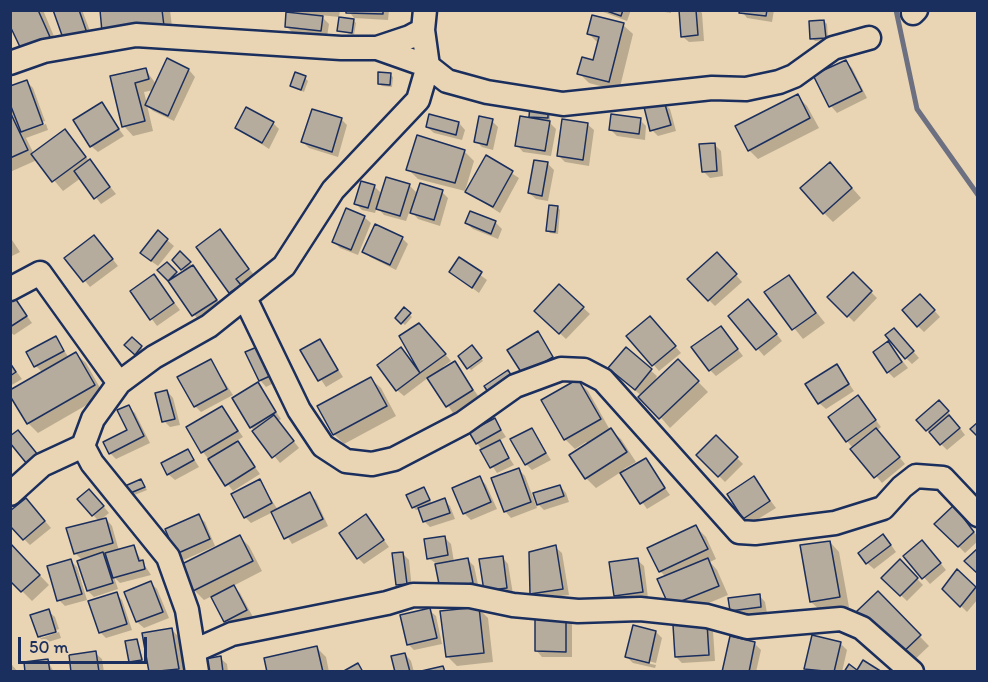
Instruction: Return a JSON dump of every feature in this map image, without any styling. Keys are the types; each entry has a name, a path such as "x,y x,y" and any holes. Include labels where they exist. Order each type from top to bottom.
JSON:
{"street":[{"path":"10,63 44,51 136,35 341,48 377,48 410,37 424,20"},
{"path":"12,488 42,465 83,446 93,419 119,383 154,357 209,326 284,266 333,190 418,100 428,66 424,20"},
{"path":"377,48 428,66 447,81 487,92 563,104 712,88 746,89 779,82 794,76 833,48 869,38"},
{"path":"10,289 40,273 119,383"},
{"path":"246,298 299,410 323,446 346,461 372,464 394,459 463,423 515,386 561,369 584,370 603,380 739,532 755,533 835,523 883,508 902,487 916,476 943,478 978,515"},
{"path":"83,446 92,463 168,557 187,610 195,661 232,634 387,603 413,595 470,596 513,605 578,611 640,609 707,616 747,627 841,619 862,628 912,672"}],"building":[{"path":"10,10 38,10 50,37 21,49 10,26"},
{"path":"53,10 79,10 87,33 64,41"},
{"path":"100,10 162,10 164,26 102,32"},
{"path":"346,10 383,10 383,14 346,13"},
{"path":"604,10 623,10 621,16"},
{"path":"679,10 696,10 698,35 681,37"},
{"path":"740,10 767,10 766,16 739,13"},
{"path":"286,12 323,16 321,31 285,27"},
{"path":"592,15 624,23 609,82 577,74 582,57 593,60 599,37 587,34"},
{"path":"339,17 354,19 352,33 337,31"},
{"path":"824,20 826,38 810,39 809,21"},
{"path":"167,58 189,69 168,116 145,105"},
{"path":"846,60 862,91 829,107 813,75"},
{"path":"146,68 149,79 135,83 145,121 122,127 110,76"},
{"path":"295,72 306,76 301,90 290,86"},
{"path":"378,72 391,73 390,85 378,84"},
{"path":"27,80 43,124 21,132 10,104 10,86"},
{"path":"798,94 810,118 748,151 735,126"},
{"path":"664,101 671,125 650,131 644,107"},
{"path":"102,102 119,129 90,147 73,120"},
{"path":"530,105 548,106 548,118 529,117"},
{"path":"246,107 274,122 262,143 235,128"},
{"path":"312,109 342,118 332,152 301,142"},
{"path":"10,112 28,150 10,158"},
{"path":"429,114 459,122 456,135 426,127"},
{"path":"611,114 641,118 639,134 609,130"},
{"path":"479,116 493,119 487,145 474,142"},
{"path":"520,116 550,121 545,151 515,146"},
{"path":"562,119 588,123 583,160 557,156"},
{"path":"65,129 86,157 52,182 31,154"},
{"path":"417,135 465,150 455,183 406,170"},
{"path":"715,143 717,171 702,172 699,144"},
{"path":"486,155 513,171 493,207 465,192"},
{"path":"90,159 110,187 94,199 74,171"},
{"path":"534,160 548,162 542,196 528,193"},
{"path":"830,162 852,188 823,214 800,188"},
{"path":"386,177 410,184 400,216 376,209"},
{"path":"361,181 375,185 368,208 354,204"},
{"path":"420,183 443,190 434,220 410,213"},
{"path":"549,205 558,206 555,232 546,231"},
{"path":"346,208 365,216 351,250 332,242"},
{"path":"470,211 496,221 491,234 465,223"},
{"path":"375,224 403,237 390,265 362,252"},
{"path":"220,229 249,269 236,279 241,285 229,293 196,247"},
{"path":"158,230 168,239 151,261 140,253"},
{"path":"94,235 113,259 83,282 64,258"},
{"path":"180,251 191,262 181,270 172,260"},
{"path":"717,252 737,274 708,301 687,279"},
{"path":"459,257 482,272 472,288 449,272"},
{"path":"167,262 177,272 168,281 157,270"},
{"path":"193,265 217,300 192,316 168,281"},
{"path":"853,272 872,291 847,317 827,297"},
{"path":"154,274 174,303 150,320 130,291"},
{"path":"789,275 816,313 792,330 764,292"},
{"path":"559,284 584,307 559,334 534,311"},
{"path":"920,294 935,310 917,327 902,310"},
{"path":"13,295 27,316 10,327 10,296"},
{"path":"748,299 777,334 756,350 728,316"},
{"path":"404,307 411,313 401,324 395,318"},
{"path":"650,316 676,346 652,366 626,336"},
{"path":"419,323 446,354 420,373 399,336"},
{"path":"721,326 738,349 709,371 691,347"},
{"path":"894,328 914,351 905,359 885,335"},
{"path":"538,331 553,357 523,375 507,350"},
{"path":"56,336 64,351 34,367 26,352"},
{"path":"132,337 142,346 135,355 124,345"},
{"path":"320,339 338,370 318,381 300,350"},
{"path":"888,341 902,362 887,373 873,352"},
{"path":"472,345 482,358 467,369 458,356"},
{"path":"257,347 270,376 259,381 245,352"},
{"path":"401,347 420,373 396,391 377,365"},
{"path":"626,347 652,369 635,390 608,368"},
{"path":"76,352 95,385 27,424 10,396 10,390"},
{"path":"211,359 227,389 194,407 177,377"},
{"path":"678,359 699,381 659,419 638,397"},
{"path":"455,361 473,390 446,407 427,378"},
{"path":"10,363 16,372 10,376"},
{"path":"837,364 849,384 818,404 805,384"},
{"path":"508,370 514,380 490,395 484,386"},
{"path":"371,377 387,406 333,435 317,406"},
{"path":"578,379 601,419 564,440 541,400"},
{"path":"258,382 276,412 250,428 232,398"},
{"path":"167,390 175,419 162,422 155,393"},
{"path":"858,395 876,420 846,442 828,417"},
{"path":"939,400 949,411 926,431 916,420"},
{"path":"129,405 144,436 109,454 103,442 127,430 117,410"},
{"path":"222,406 238,431 201,453 186,427"},
{"path":"274,415 294,441 272,458 252,431"},
{"path":"949,415 960,428 940,445 929,432"},
{"path":"495,418 501,430 476,444 469,432"},
{"path":"978,422 978,437 970,429"},
{"path":"532,428 546,453 525,465 510,439"},
{"path":"611,428 627,452 585,479 569,455"},
{"path":"876,428 900,457 874,478 850,449"},
{"path":"18,430 38,455 27,464 10,443 10,436"},
{"path":"716,435 738,457 718,477 696,455"},
{"path":"500,440 509,458 490,468 480,450"},
{"path":"238,441 255,467 225,486 208,459"},
{"path":"188,449 194,460 167,475 161,463"},
{"path":"646,458 665,488 640,504 620,473"},
{"path":"519,468 531,502 504,512 491,478"},
{"path":"480,476 491,502 463,514 452,488"},
{"path":"754,476 770,501 743,519 727,494"},
{"path":"141,479 145,487 128,494 125,486"},
{"path":"260,479 272,503 244,518 231,494"},
{"path":"560,485 564,496 537,505 533,493"},
{"path":"424,487 430,500 412,508 406,495"},
{"path":"89,489 104,506 92,516 77,499"},
{"path":"310,492 323,519 284,539 271,512"},
{"path":"26,498 45,521 23,540 10,526 10,511"},
{"path":"445,498 450,513 423,522 418,508"},
{"path":"954,505 974,532 958,547 934,524"},
{"path":"199,514 210,539 176,554 165,529"},
{"path":"366,514 384,540 357,559 339,533"},
{"path":"106,518 113,543 74,554 66,528"},
{"path":"696,525 708,549 659,572 647,548"},
{"path":"883,534 891,545 866,564 858,553"},
{"path":"240,535 253,561 193,591 180,565"},
{"path":"445,536 448,555 427,559 424,539"},
{"path":"922,540 941,563 922,579 903,556"},
{"path":"830,541 840,597 810,602 800,545"},
{"path":"10,543 40,575 21,592 10,581"},
{"path":"134,545 139,561 143,560 145,569 113,578 105,553"},
{"path":"556,545 563,589 530,594 529,552"},
{"path":"978,548 978,574 964,561"},
{"path":"103,552 113,583 87,591 77,561"},
{"path":"403,552 407,584 396,585 392,553"},
{"path":"503,556 507,588 484,591 479,559"},
{"path":"468,558 473,583 440,589 435,564"},
{"path":"638,558 643,592 614,596 609,562"},
{"path":"708,558 719,586 669,606 657,579"},
{"path":"71,559 82,594 57,601 47,566"},
{"path":"900,559 918,578 900,596 881,578"},
{"path":"957,569 976,587 960,607 942,589"},
{"path":"151,581 163,612 136,622 124,592"},
{"path":"234,585 247,610 224,622 211,597"},
{"path":"878,591 921,635 898,657 856,612"},
{"path":"117,592 127,624 99,633 88,601"},
{"path":"760,594 761,607 730,611 728,598"},
{"path":"479,607 484,653 446,657 440,611"},
{"path":"430,608 437,638 407,645 400,615"},
{"path":"49,609 56,632 38,637 30,615"},
{"path":"535,614 566,614 566,652 535,651"},
{"path":"707,623 709,655 675,657 673,625"},
{"path":"633,625 656,631 649,663 625,657"},
{"path":"172,628 179,669 149,672 142,633"},
{"path":"812,635 841,642 834,672 804,669"},
{"path":"730,636 755,642 749,672 722,672"},
{"path":"137,639 142,660 129,662 125,641"},
{"path":"317,646 323,672 267,672 264,658"},
{"path":"96,651 99,672 71,672 69,655"},
{"path":"405,653 410,672 395,672 391,656"},
{"path":"221,656 223,672 207,672 205,659"},
{"path":"48,659 50,672 25,672 24,662"},
{"path":"863,660 882,672 844,672 849,664 857,670"},
{"path":"358,663 363,672 342,672"},
{"path":"443,666 445,672 417,672"}],"waterway":[{"path":"896,10 917,109 978,195"}]}
